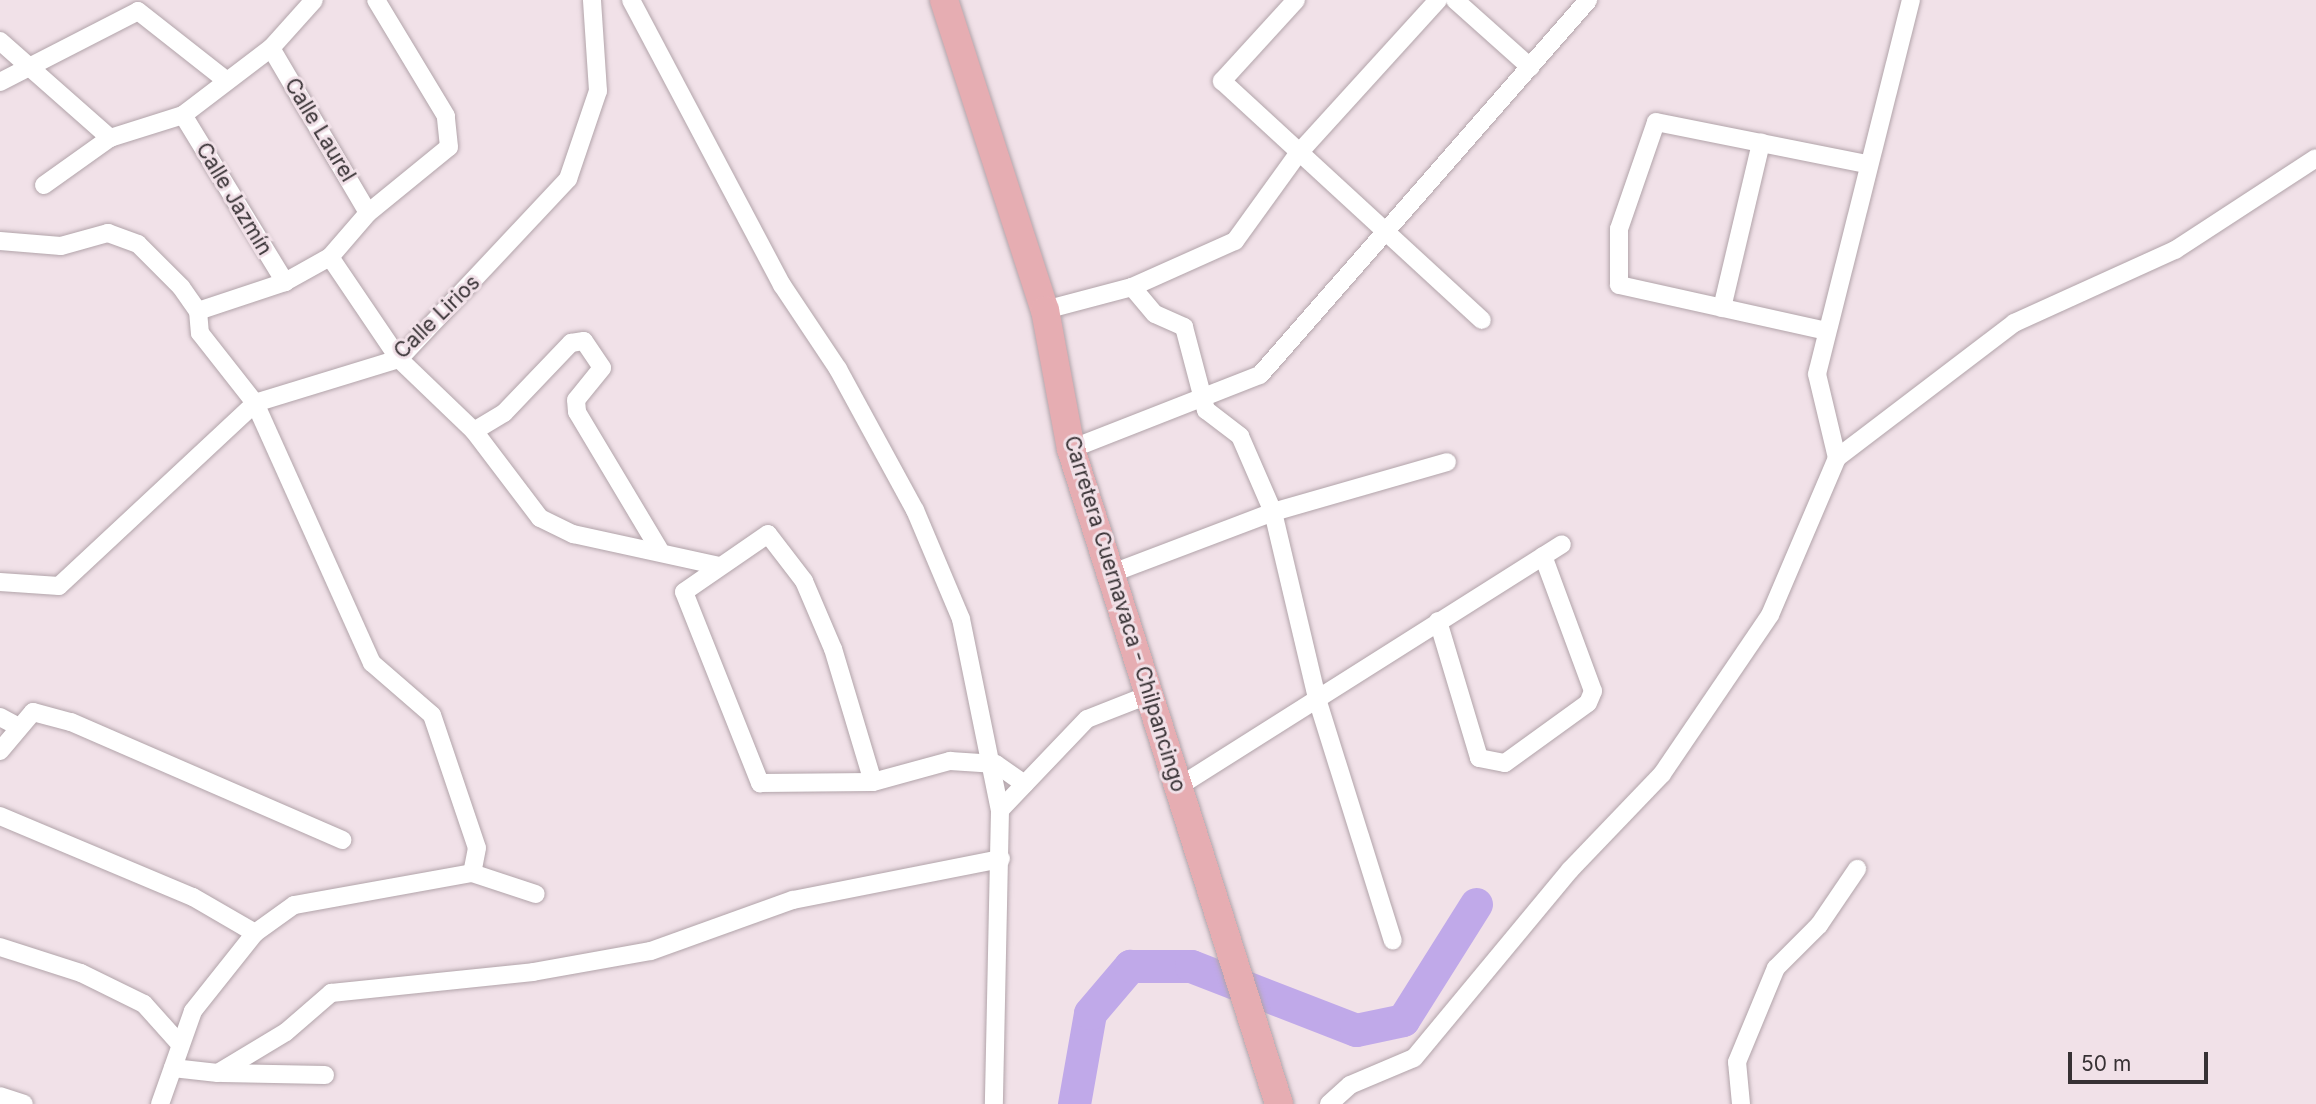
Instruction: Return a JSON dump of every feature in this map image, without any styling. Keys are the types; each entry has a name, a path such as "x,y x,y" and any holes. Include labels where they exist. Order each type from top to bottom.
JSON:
{"main road":[{"name":"Carretera Cuernavaca - Chilpancingo","path":"944,0 1045,310 1072,449 1230,947 1251,1025 1279,1104"}],"street":[{"path":"44,185 110,138 183,115 271,48 314,0"},
{"path":"198,311 285,282 330,257 369,213 449,147 446,116 376,0"},
{"name":"Calle Lirios","path":"255,404 399,359 525,230 568,179 598,91 592,0"},
{"path":"631,0 782,285 838,369 915,510 961,619 996,764 1000,810 994,1104"},
{"path":"1296,0 1222,81 1297,155 1482,320"},
{"path":"1045,310 1132,286 1235,241 1297,155 1438,0"},
{"path":"1455,0 1530,67"},
{"path":"1072,449 1260,375 1382,229 1588,0"},
{"path":"1837,458 1817,374 1867,164 1911,0"},
{"path":"0,82 138,11 227,81"},
{"path":"0,41 110,138"},
{"name":"Calle Laurel","path":"271,48 369,213"},
{"name":"Calle Jazmín","path":"183,115 285,282"},
{"path":"1827,331 1619,285 1619,229 1656,122 1867,164"},
{"path":"1722,308 1761,144"},
{"path":"1329,1104 1350,1085 1414,1058 1570,870 1662,774 1770,615 1837,458 2014,323 2175,250 2316,158"},
{"path":"0,241 61,246 108,233 138,244 198,311 200,333 255,404 372,663 432,715 477,848 472,873"},
{"path":"330,257 399,359 474,431 553,526 659,549 720,566"},
{"path":"1132,286 1155,314 1184,327 1201,399 1240,436 1273,512 1318,702 1394,941"},
{"path":"474,431 504,413 571,343 590,345 602,368 576,400 577,412 659,549"},
{"path":"0,582 59,586 255,404"},
{"path":"1110,574 1273,512 1447,462"},
{"path":"873,782 833,649 783,547 768,534 684,592 760,783 873,782 950,761 996,764 1025,784"},
{"path":"1178,787 1318,702 1438,621 1562,544"},
{"path":"1438,621 1479,758 1505,763 1588,703 1593,691 1543,556"},
{"path":"1000,810 1087,719 1148,695"},
{"path":"0,751 17,726 33,712 71,722 343,839"},
{"path":"0,717 17,726"},
{"path":"0,816 170,887 255,933"},
{"path":"218,1073 286,1032 331,993 533,972 651,951 793,900 1001,859"},
{"path":"1741,1104 1737,1062 1776,968 1819,925 1857,870"},
{"path":"160,1104 179,1043 193,1011 255,933 294,905 472,873 536,894"},
{"path":"0,947 81,973 144,1004 179,1043"},
{"path":"173,1068 218,1073 325,1074"},
{"path":"0,1096 24,1104"}],"waterway":[{"path":"1074,1104 1090,1013 1130,966 1191,966 1356,1030 1403,1020 1476,904"}]}
